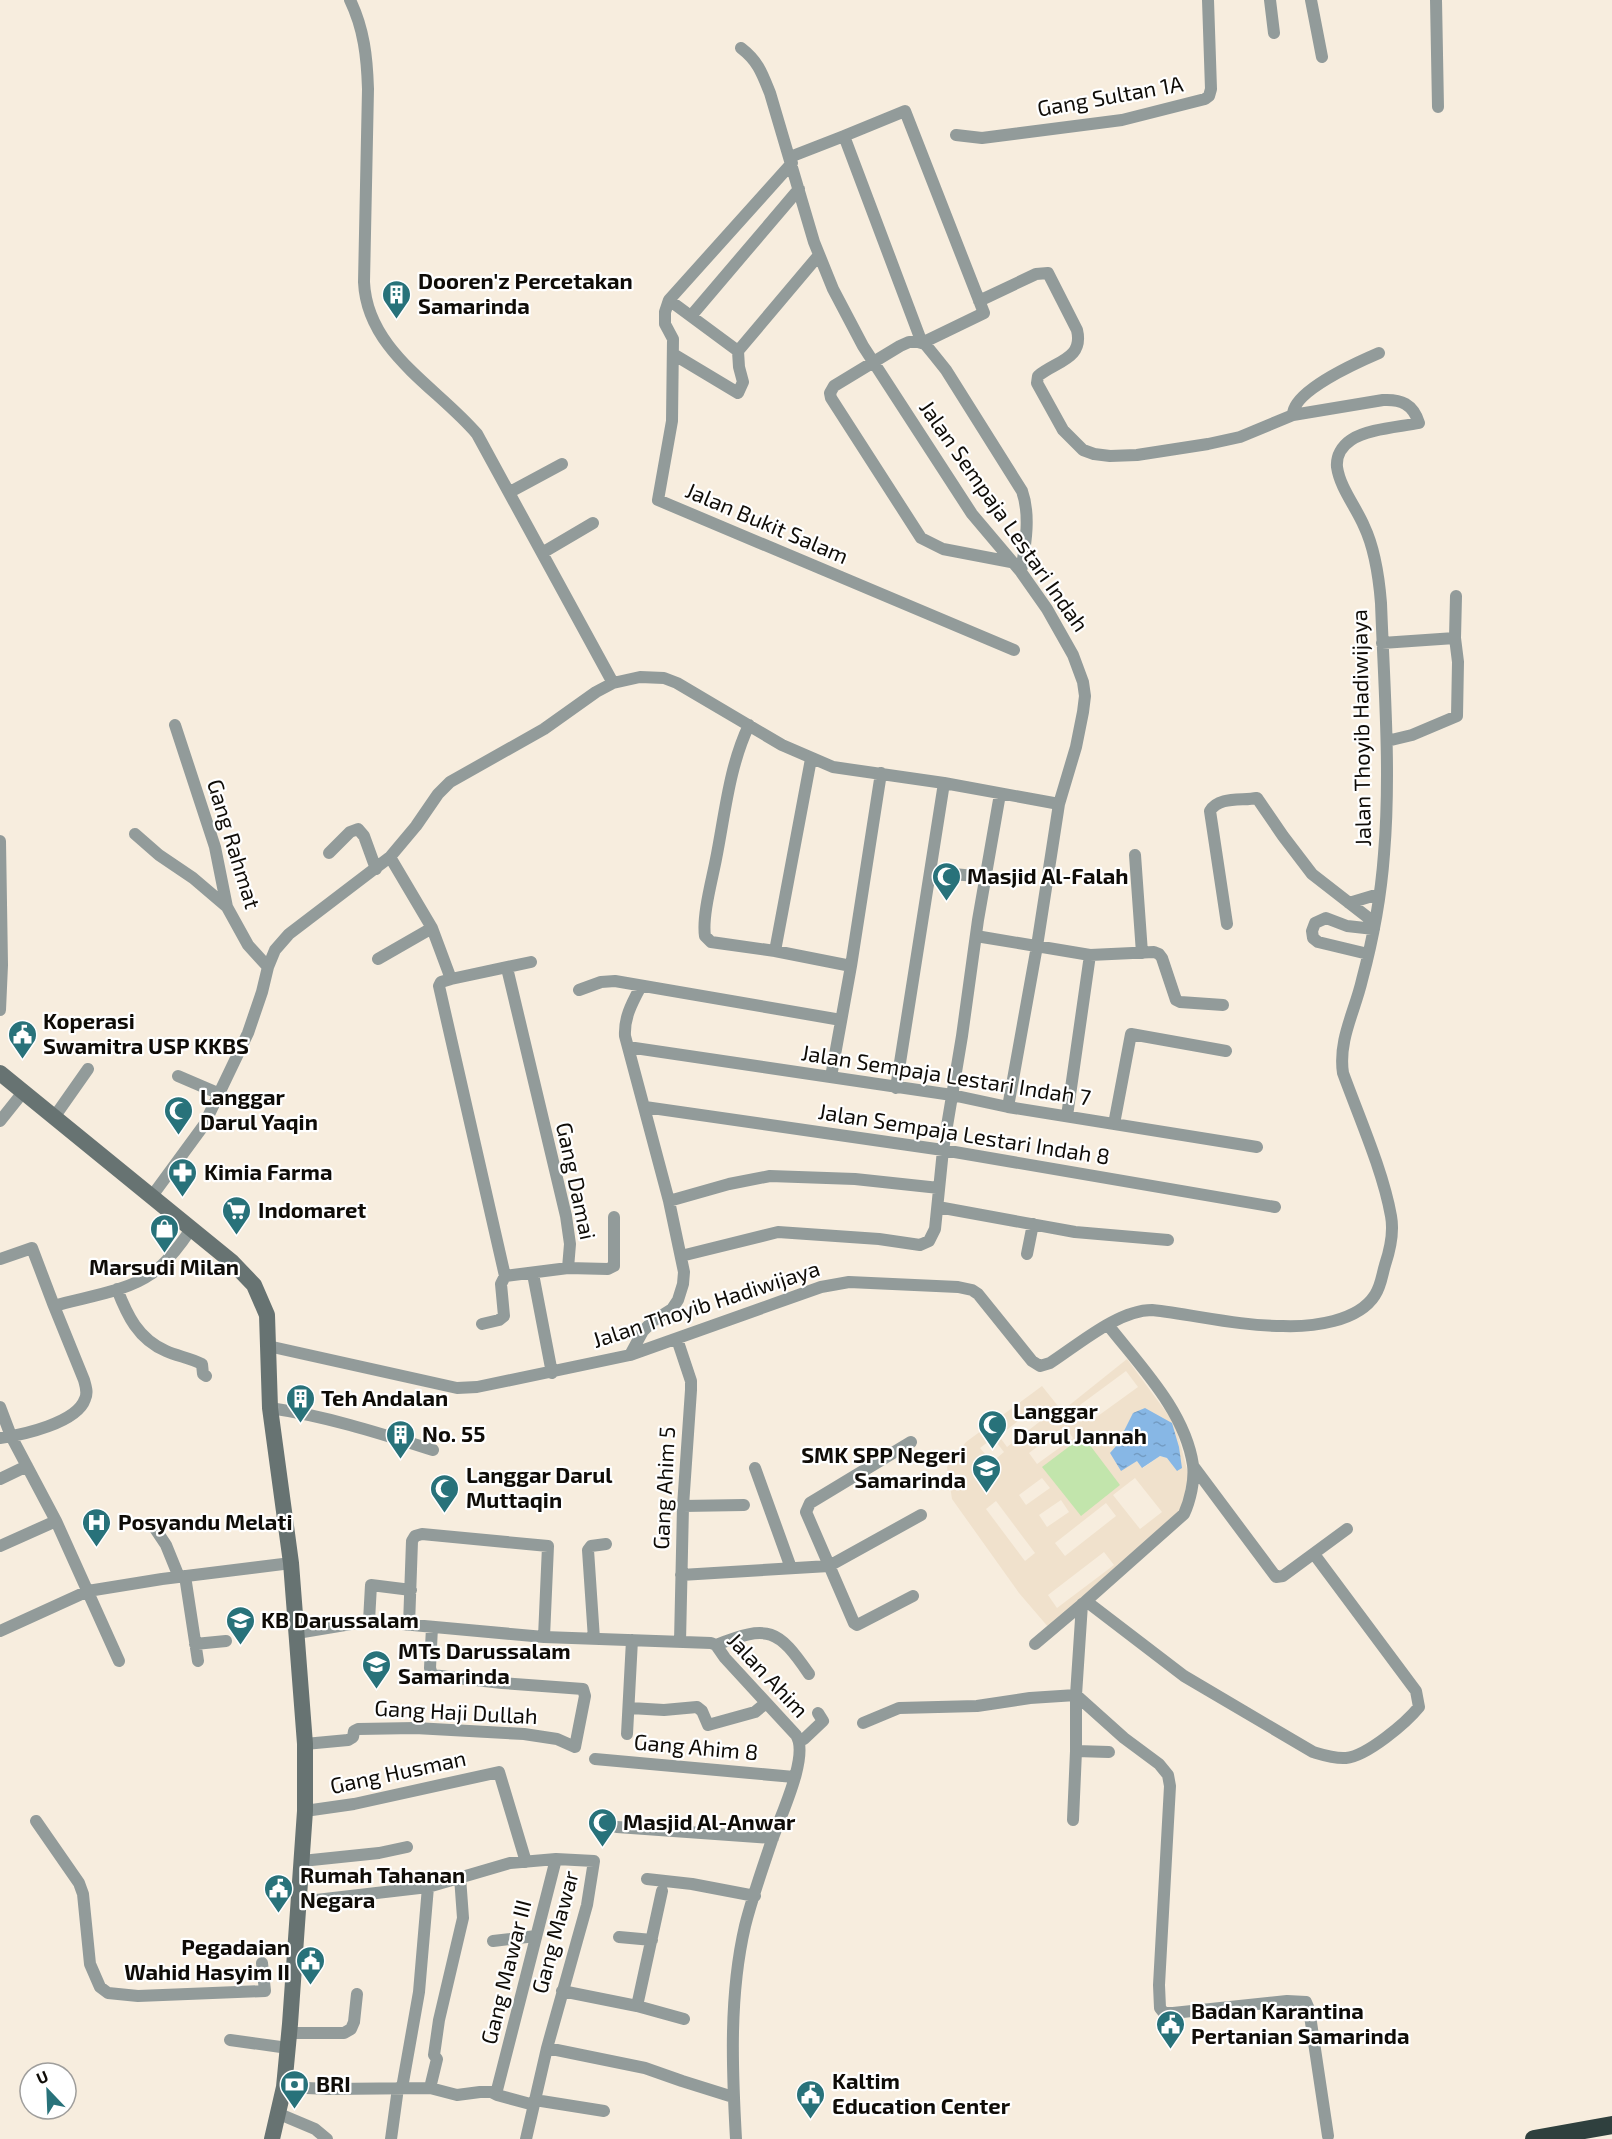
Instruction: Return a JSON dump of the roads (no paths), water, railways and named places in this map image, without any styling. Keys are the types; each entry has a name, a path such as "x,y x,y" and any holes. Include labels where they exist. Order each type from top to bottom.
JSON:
{"highway":[{"path":"1534,2139 1612,2125"}],"street":[{"path":"350,0 361,23 367,58 364,282 368,308 384,337 409,370 465,420 477,434 613,683"},
{"name":"Gang Sultan 1A","path":"956,135 982,138 1122,120 1205,99 1209,96 1211,89 1208,0"},
{"path":"1270,0 1274,33"},
{"path":"1311,0 1322,57"},
{"path":"1436,0 1438,107"},
{"name":"Jalan Sempaja Lestari Indah","path":"741,48 753,57 770,93 819,255 833,289 874,362 972,514 1021,573 1047,609 1080,671 1085,704 1059,804 1037,946 1008,1107"},
{"path":"738,351 669,300 791,160 905,111 984,313 922,343 909,342 834,386 830,395 924,540 943,549 1011,562"},
{"path":"844,136 922,343 946,370 1022,491 1025,499 1026,519 1021,573"},
{"path":"691,316 799,189"},
{"path":"673,354 738,393 743,382 738,351 819,255"},
{"path":"979,301 1036,273 1048,273 1077,330 1079,339 1078,348 1073,354 1038,376 1037,383 1063,430 1083,450 1094,454 1137,455 1239,437 1293,415 1295,404 1309,392 1345,369 1379,353"},
{"name":"Jalan Bukit Salam","path":"669,300 665,307 665,324 673,339 672,421 658,500 1014,650"},
{"name":"Jalan Thoyib Hadiwijaya","path":"268,1346 457,1388 477,1387 552,1373 630,1355 821,1287 849,1282 958,1287 972,1290 983,1299 1032,1361 1040,1366 1050,1363 1129,1314 1152,1310 1239,1323 1303,1326 1326,1322 1366,1306 1375,1296 1388,1254 1392,1218 1343,1073 1341,1060 1344,1038 1362,982 1375,926 1384,855 1387,741 1381,603 1376,569 1365,528 1337,466 1342,448 1352,439 1419,423 1412,406 1393,399 1293,415"},
{"path":"510,492 562,464"},
{"path":"542,553 593,523"},
{"path":"1387,741 1412,735 1457,716 1456,596"},
{"path":"1382,643 1455,638"},
{"path":"152,1196 199,1135 248,1033 268,967 276,950 289,934 390,857 416,826 438,794 450,782 544,729 576,705 613,683 640,677 669,680 811,759 833,767 944,783 1059,804"},
{"name":"Gang Rahmat","path":"175,725 215,848 227,906 248,945 268,967"},
{"path":"749,725 737,758 726,801 704,931 706,938 711,942 775,951 851,966"},
{"path":"775,951 811,759"},
{"path":"831,1077 851,966 880,773"},
{"path":"896,1088 944,783"},
{"path":"681,1256 778,1232 879,1239 920,1245 929,1241 938,1207 951,1095 1000,794"},
{"path":"1227,924 1210,817 1213,806 1221,802 1257,798 1312,874 1375,926"},
{"path":"329,853 350,832 358,829 364,836 376,868"},
{"path":"135,834 227,906"},
{"path":"0,841 3,965 0,1010"},
{"path":"1135,855 1142,952"},
{"path":"390,857 432,928 451,979"},
{"path":"930,872 987,877"},
{"path":"1349,903 1378,894"},
{"path":"1368,954 1318,942 1313,938 1312,931 1315,923 1326,918 1347,926 1375,926"},
{"path":"378,959 432,928"},
{"path":"976,936 1090,955 1142,952 1160,954 1173,994 1180,1002 1223,1005"},
{"path":"1067,1116 1090,955"},
{"path":"482,1324 499,1320 504,1316 501,1284 506,1276 440,986 441,982 451,979 531,962"},
{"name":"Gang Damai","path":"506,1276 568,1268 570,1244 566,1216 507,968"},
{"path":"579,990 610,980 841,1020"},
{"path":"630,1355 643,1331 653,1321 672,1309 678,1300 684,1278 669,1202 625,1036 626,1019 630,1006 641,986"},
{"path":"1114,1124 1131,1034 1226,1051"},
{"name":"Jalan Sempaja Lestari Indah 7","path":"628,1047 951,1095 1008,1107 1257,1147"},
{"path":"55,1116 88,1069"},
{"path":"0,1073 232,1262 254,1285 267,1315 270,1408 291,1563 305,1744 305,1812 288,2041 284,2087 272,2139"},
{"path":"177,1076 220,1094"},
{"path":"0,1121 24,1091"},
{"name":"Jalan Sempaja Lestari Indah 8","path":"645,1107 943,1150 1275,1207"},
{"path":"669,1202 729,1184 770,1176 855,1179 939,1188"},
{"path":"938,1207 1075,1232 1168,1240"},
{"path":"568,1268 608,1269 614,1266 614,1217"},
{"path":"1027,1254 1033,1224"},
{"path":"54,1306 117,1288 153,1274 181,1244 191,1229"},
{"path":"0,1259 32,1248 87,1390 86,1399 81,1406 65,1419 5,1437"},
{"path":"533,1274 552,1373"},
{"path":"117,1288 130,1321 150,1342 164,1350 202,1364 203,1374 206,1376"},
{"path":"1108,1325 1158,1389 1175,1416 1187,1441 1194,1467 1276,1577 1283,1576 1347,1529"},
{"name":"Gang Ahim 5","path":"677,1339 691,1381 683,1506 680,1642"},
{"path":"0,1407 5,1437 27,1466 56,1521 119,1661"},
{"path":"270,1408 336,1420 433,1450"},
{"path":"911,1442 808,1505 806,1515 852,1620 857,1625 913,1596"},
{"path":"0,1479 27,1466"},
{"path":"1035,1644 1184,1514 1190,1499 1194,1467"},
{"path":"755,1468 791,1568"},
{"path":"683,1506 744,1505"},
{"path":"681,1575 829,1566 921,1515"},
{"path":"0,1546 56,1521"},
{"path":"154,1527 182,1576 198,1661"},
{"path":"410,1625 412,1541 415,1536 422,1534 548,1546 544,1637"},
{"path":"594,1639 588,1550 591,1546 606,1544"},
{"path":"1084,1603 1184,1676 1313,1752 1329,1757 1346,1758 1362,1753 1392,1732 1419,1707 1419,1700 1416,1691 1314,1554"},
{"path":"0,1632 88,1591 182,1576 291,1563"},
{"path":"369,1621 371,1586 411,1590"},
{"path":"1073,1820 1076,1695 1084,1603"},
{"name":"Jalan Ahim","path":"297,1633 369,1621 544,1637 711,1642 800,1741 800,1753 794,1777 746,1925 735,1991 733,2097 736,2139"},
{"name":"Gang Haji Dullah","path":"305,1744 348,1740 358,1729 415,1728 524,1734 557,1739 575,1747 585,1696 583,1689 432,1675 430,1668 432,1627"},
{"path":"716,1645 747,1634 766,1633 779,1637 791,1648 809,1674"},
{"path":"627,1734 632,1640"},
{"path":"195,1644 226,1641"},
{"path":"863,1723 899,1708 977,1706 1030,1698 1076,1695 1124,1738 1159,1764 1168,1775 1170,1785 1159,1985 1160,2008 1164,2013 1173,2013 1287,2001 1306,2002 1309,2009 1328,2136"},
{"path":"630,1708 664,1710 697,1707 702,1711 708,1725 755,1712 766,1703"},
{"path":"800,1741 823,1720 818,1713"},
{"path":"1076,1751 1109,1752"},
{"name":"Gang Ahim 8","path":"595,1759 794,1777"},
{"name":"Gang Husman","path":"305,1812 354,1804 498,1772 526,1862"},
{"path":"36,1821 79,1883 83,1894 90,1964 100,1987 108,1993 138,1996 265,1991 262,1963"},
{"path":"617,1827 773,1838"},
{"path":"302,1861 379,1853 407,1847"},
{"name":"Gang Mawar","path":"299,1902 428,1887 510,1863 556,1859 591,1860 595,1864 587,1905 547,2048 526,2139"},
{"name":"Gang Mawar III","path":"492,2092 497,2090 556,1859"},
{"path":"430,2088 437,2059 434,2055 439,2020 463,1918 460,1877"},
{"path":"647,1879 692,1884 754,1896"},
{"path":"391,2139 419,1992 428,1887"},
{"path":"637,2006 662,1891"},
{"path":"493,1941 536,1936"},
{"path":"619,1937 652,1940"},
{"path":"562,1992 637,2006 684,2019"},
{"path":"230,2040 288,2041 351,2030 357,1994"},
{"path":"547,2048 645,2068 733,2097"},
{"path":"284,2087 420,2090 430,2088 457,2095 492,2092 534,2103 604,2110"},
{"path":"277,2113 315,2129 327,2139"}],"water":[{"path":"1145,1408 1172,1423 1182,1468 1177,1471 1167,1458 1160,1456 1142,1468 1137,1461 1121,1471 1110,1453 1117,1445 1133,1413"}],"place":[{"name":"Dooren'z Percetakan Samarinda","path":"397,320"},
{"name":"Masjid Al-Falah","path":"946,902"},
{"name":"Koperasi Swamitra USP KKBS","path":"22,1060"},
{"name":"Langgar Darul Yaqin","path":"179,1136"},
{"name":"Kimia Farma","path":"183,1198"},
{"name":"Indomaret","path":"237,1236"},
{"name":"Marsudi Milan","path":"164,1254"},
{"name":"Teh Andalan","path":"300,1424"},
{"name":"Langgar Darul Jannah","path":"992,1450"},
{"name":"No. 55","path":"401,1460"},
{"name":"SMK SPP Negeri Samarinda","path":"987,1494"},
{"name":"Langgar Darul Muttaqin","path":"445,1514"},
{"name":"Posyandu Melati","path":"97,1548"},
{"name":"KB Darussalam","path":"240,1646"},
{"name":"MTs Darussalam Samarinda","path":"377,1690"},
{"name":"Masjid Al-Anwar","path":"602,1848"},
{"name":"Rumah Tahanan Negara","path":"279,1914"},
{"name":"Pegadaian Wahid Hasyim II","path":"311,1986"},
{"name":"Badan Karantina Pertanian Samarinda","path":"1170,2050"},
{"name":"BRI","path":"295,2110"},
{"name":"Kaltim Education Center","path":"811,2120"}]}
